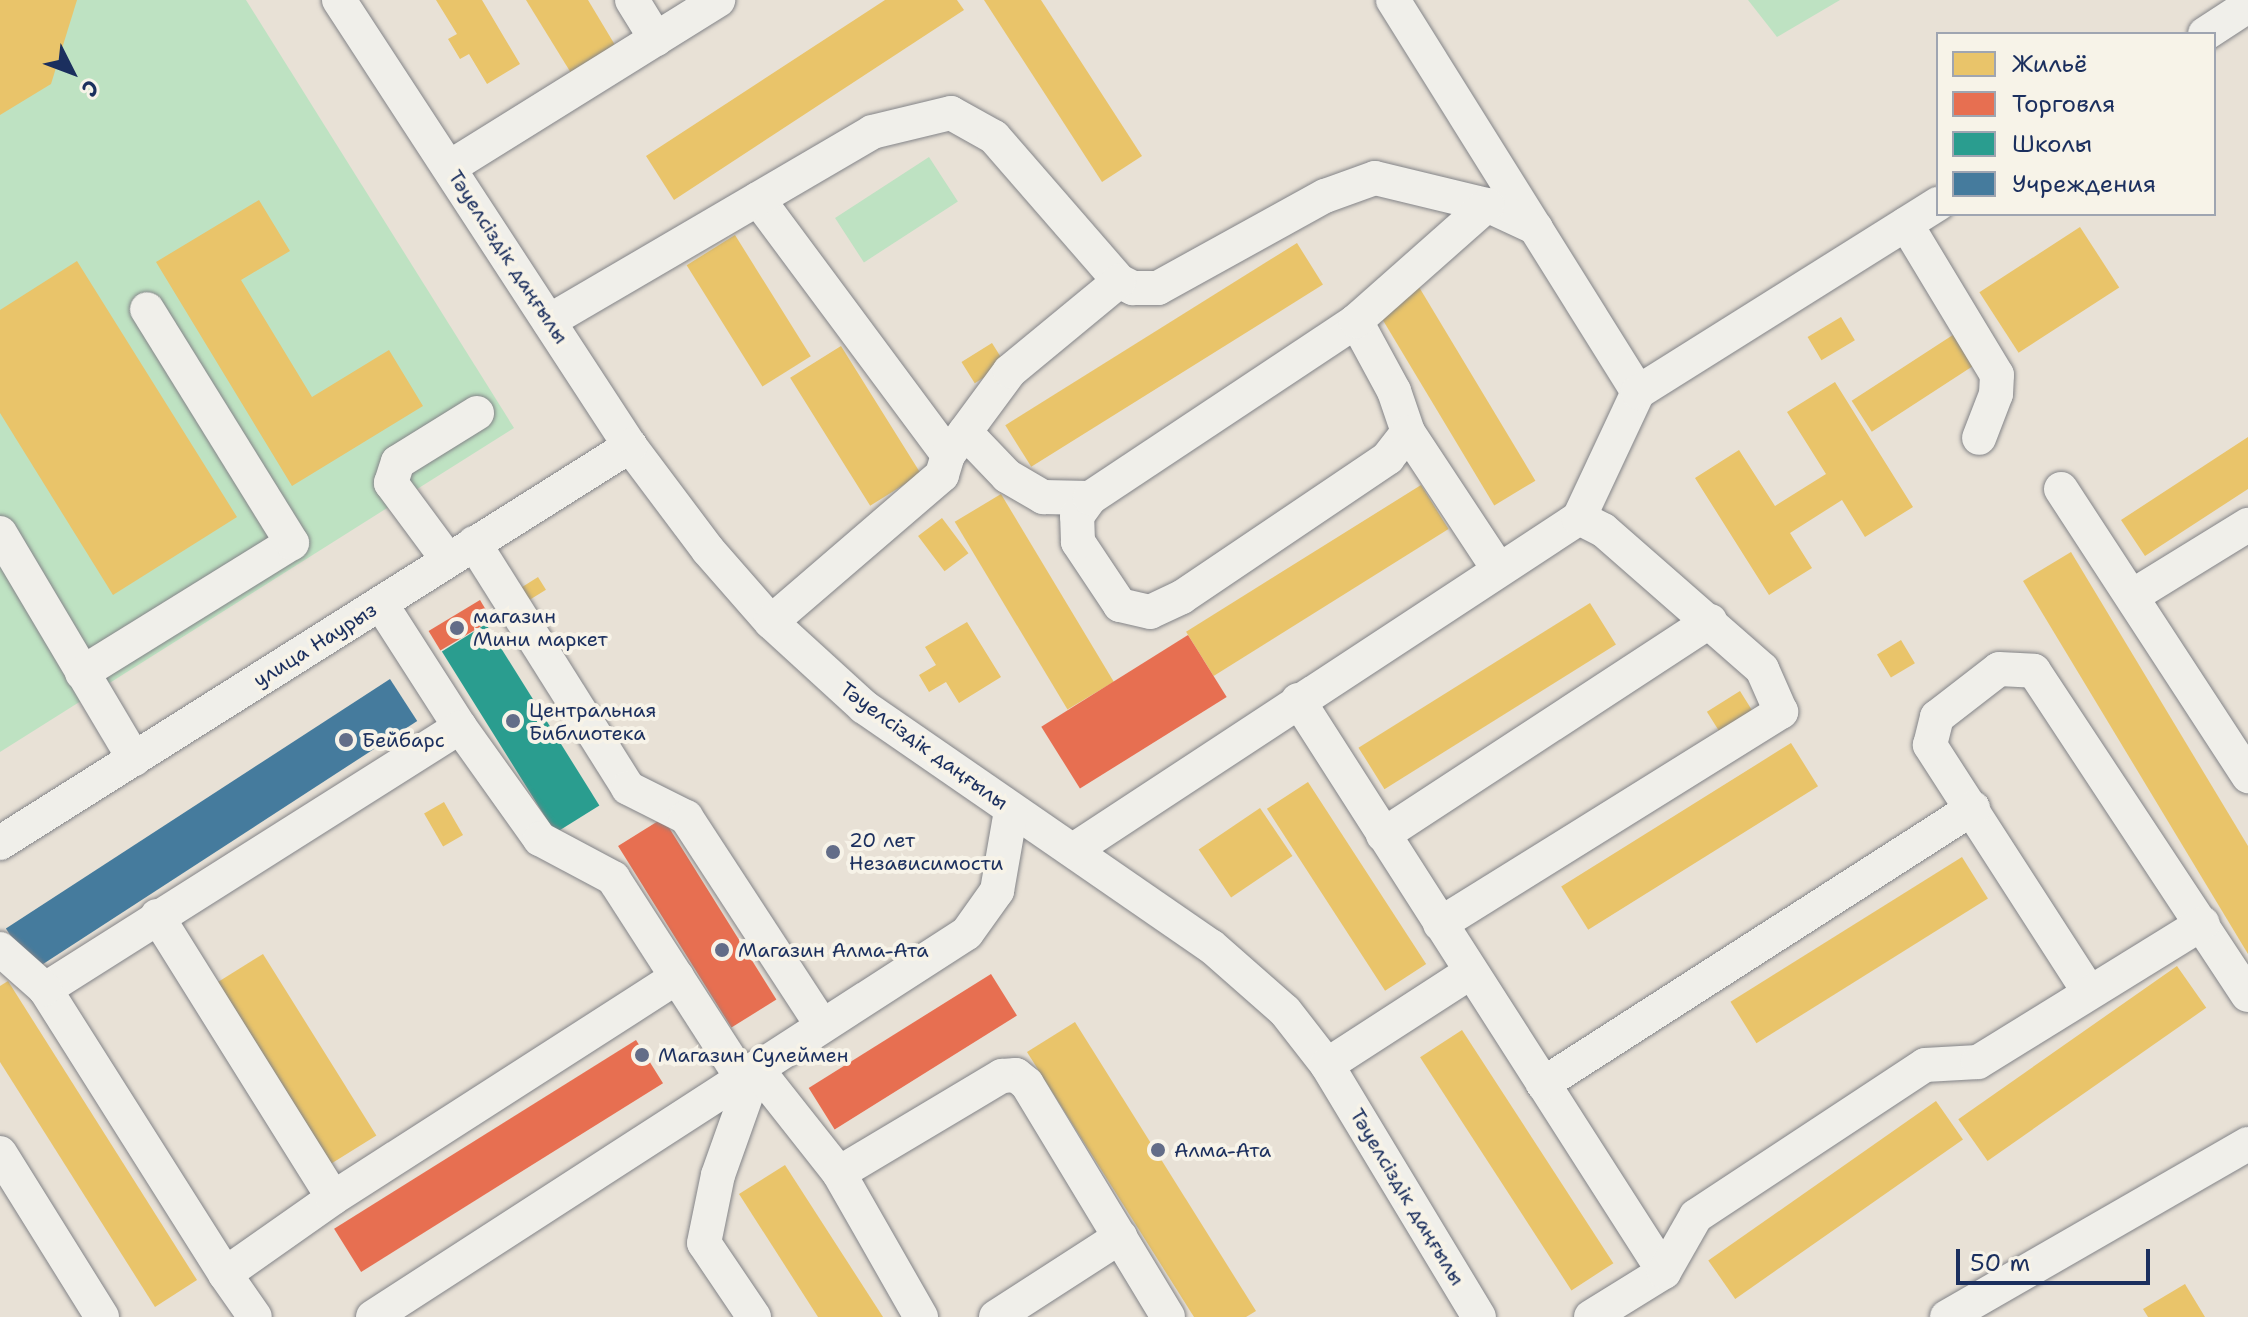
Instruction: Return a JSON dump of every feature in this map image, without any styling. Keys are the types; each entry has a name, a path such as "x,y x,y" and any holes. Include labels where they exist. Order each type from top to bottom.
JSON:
{"street":[{"name":"Тәуелсіздік даңғылы","path":"339,0 630,446 771,622 864,707 1011,811 1075,849 1211,946 1285,1011 1327,1065 1479,1317"},
{"path":"632,0 656,39"},
{"path":"450,167 718,0"},
{"path":"1393,0 1638,392"},
{"path":"2210,32 2244,19"},
{"path":"549,321 872,132 951,113 994,137 1119,281 1133,288 1158,288 1325,196 1375,178 1487,205 1536,228"},
{"path":"758,199 957,443 1043,497 1090,498"},
{"path":"1408,432 1388,458 1182,597 1150,612 1120,605 1078,542 1077,516 1090,498 1356,321 1487,205"},
{"path":"1075,849 1579,518 1638,392 1936,205"},
{"path":"1906,224 1997,375 1996,394 1979,438"},
{"path":"771,622 942,475 957,443 1010,371 1119,281"},
{"path":"82,673 292,543 147,309"},
{"path":"1356,321 1394,391 1408,432 1499,570"},
{"path":"477,413 398,462 391,483 461,552 628,788 686,817 822,1026"},
{"name":"улица Наурыз","path":"0,843 630,446"},
{"path":"2061,489 2134,595 2248,776"},
{"path":"1440,924 1781,712 1762,669 1603,530 1579,518"},
{"path":"2134,595 2248,525"},
{"path":"0,533 134,759"},
{"path":"381,604 460,727 540,839 613,878 677,977 749,1073 839,1173 921,1317"},
{"path":"1383,835 1710,621"},
{"path":"2089,992 1930,745 1937,717 1999,669 2034,671 2248,995"},
{"path":"1298,700 1664,1272"},
{"path":"45,989 460,727"},
{"path":"1543,1084 1973,808"},
{"path":"373,1317 967,933 985,915 997,891 1011,811"},
{"path":"157,916 333,1198"},
{"path":"1591,1317 1664,1272 1696,1216 1899,1081 1925,1065 1978,1062 2203,923"},
{"path":"0,949 45,989 255,1317"},
{"path":"1327,1065 1471,972"},
{"path":"225,1274 333,1198 677,977"},
{"path":"749,1073 718,1175 704,1243 754,1317"},
{"path":"839,1173 1002,1076 1016,1075 1027,1084 1168,1317"},
{"path":"1947,1317 2248,1144"},
{"path":"0,1153 102,1317"},
{"path":"996,1317 1120,1237"}],"green space":[{"path":"0,0 246,0 514,428 0,752"},
{"path":"1748,0 1840,0 1777,37"},
{"path":"929,157 958,201 864,262 835,218"}],"building: Жильё":[{"path":"0,0 77,0 51,84 0,115"},
{"path":"436,0 482,0 520,64 487,84 469,54 460,59 448,39 457,34"},
{"path":"526,0 588,0 615,45 571,73"},
{"path":"885,0 957,0 964,10 674,200 646,156"},
{"path":"984,0 1041,0 1142,156 1102,182"},
{"path":"259,200 290,251 241,280 312,397 389,350 423,406 292,486 156,262"},
{"path":"2080,227 2119,287 2019,353 1979,292"},
{"path":"735,235 811,356 762,386 687,265"},
{"path":"1297,243 1323,285 1031,467 1005,425"},
{"path":"77,261 237,517 113,595 0,413 0,310"},
{"path":"1419,287 1535,481 1494,505 1378,312"},
{"path":"1841,317 1855,340 1821,360 1808,337"},
{"path":"1959,331 1979,362 1872,432 1852,401"},
{"path":"992,343 1005,364 975,383 961,362"},
{"path":"841,346 921,474 870,506 790,378"},
{"path":"1835,382 1913,507 1865,537 1842,500 1790,533 1812,568 1769,595 1695,478 1739,450 1775,506 1826,474 1787,412"},
{"path":"2248,437 2248,489 2145,556 2121,520"},
{"path":"1421,485 1449,529 1214,676 1186,632"},
{"path":"1001,494 1114,682 1068,710 955,522"},
{"path":"942,518 968,553 945,571 918,536"},
{"path":"2071,552 2248,846 2248,954 2023,581"},
{"path":"538,577 546,590 528,601 520,588"},
{"path":"1590,603 1616,645 1384,789 1358,748"},
{"path":"967,622 1001,677 959,703 946,682 929,692 919,675 936,665 925,647"},
{"path":"1901,640 1915,663 1891,678 1877,654"},
{"path":"1740,691 1753,712 1720,733 1707,712"},
{"path":"1791,743 1818,786 1588,930 1561,887"},
{"path":"1308,782 1426,964 1385,991 1267,809"},
{"path":"444,802 463,835 443,846 424,814"},
{"path":"1260,808 1292,856 1231,897 1199,849"},
{"path":"1962,857 1988,899 1756,1043 1730,1002"},
{"path":"263,954 376,1135 331,1164 217,983"},
{"path":"2177,966 2206,1008 1988,1161 1958,1119"},
{"path":"8,981 197,1280 155,1307 0,1062 0,986"},
{"path":"1075,1022 1256,1311 1246,1317 1194,1317 1027,1052"},
{"path":"1462,1030 1613,1263 1571,1290 1420,1057"},
{"path":"1936,1101 1963,1140 1735,1299 1708,1260"},
{"path":"785,1165 883,1317 818,1317 739,1194"},
{"path":"2185,1284 2205,1317 2148,1317 2143,1309"}],"building: Торговля":[{"name":"магазин Мини маркет","path":"480,600 492,620 440,651 429,631"},
{"path":"1188,635 1227,697 1080,789 1041,727"},
{"path":"663,818 776,999 731,1028 618,846"},
{"path":"991,974 1017,1016 835,1129 809,1088"},
{"path":"636,1040 663,1083 361,1272 334,1229"}],"building: Школы":[{"path":"486,624 599,805 555,833 442,652"}],"building: Учреждения":[{"path":"390,679 417,721 33,970 6,928"}],"place":[{"name":"магазин Мини маркет","path":"457,628"},
{"name":"Центральная Библиотека","path":"513,721"},
{"name":"Бейбарс","path":"346,740"},
{"name":"20 лет Независимости","path":"833,852"},
{"name":"Магазин Алма-Ата","path":"722,950"},
{"name":"Магазин Сулеймен","path":"642,1055"},
{"name":"Алма-Ата","path":"1158,1150"}]}
